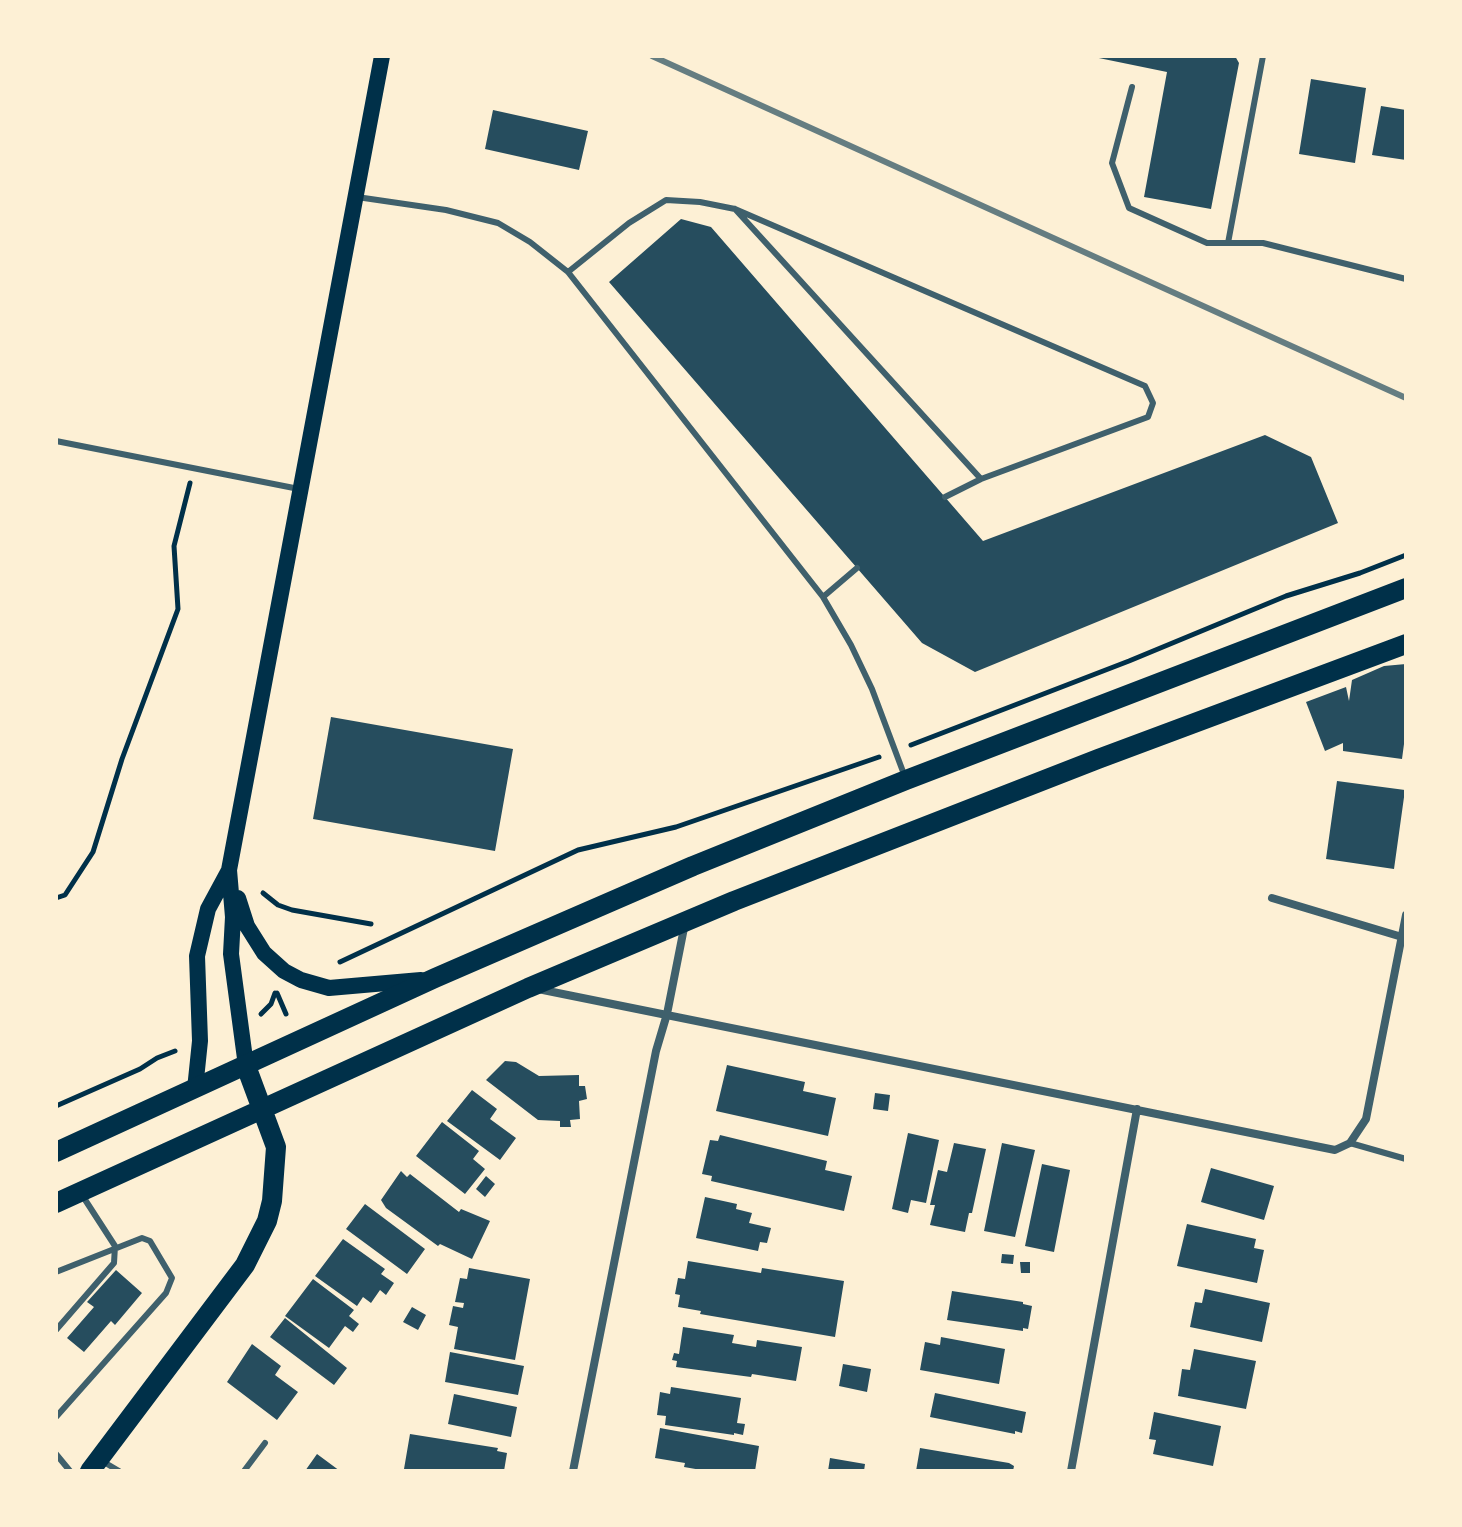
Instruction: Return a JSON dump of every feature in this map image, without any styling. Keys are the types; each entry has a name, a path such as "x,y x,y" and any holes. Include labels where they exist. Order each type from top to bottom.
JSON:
{"main road":[{"path":"94,1465 245,1265 257,1244 272,1201 276,1147 246,1066 231,954 233,917 229,870 382,56"},
{"path":"56,1152 435,978 693,866 906,780 1406,588"},
{"path":"56,1203 528,988 685,921 1098,759 1406,644"},
{"path":"229,870 247,926 264,953 284,971 301,980 329,988 435,978"},
{"path":"195,1089 200,1041 197,956 208,909 229,870"}],"street":[{"path":"1272,898 1402,937"},
{"path":"528,988 1335,1150 1350,1143 1366,1119 1406,915"},
{"path":"573,1471 656,1051 667,1014 685,921"},
{"path":"1071,1471 1137,1109"}],"lane":[{"path":"1228,243 1263,56"},
{"path":"1132,87 1112,163 1129,208 1207,243 1263,243 1406,279"},
{"path":"355,197 446,210 498,223 530,242 568,272 823,597 872,689 906,780"},
{"path":"568,272 629,223 666,200 700,202 735,209 1145,386 1153,403 1148,417 981,479 945,497"},
{"path":"735,209 981,479"},
{"path":"56,441 299,489"},
{"path":"823,597 857,568"},
{"path":"1350,1143 1406,1159"},
{"path":"56,1330 114,1263 115,1246 80,1192"},
{"path":"56,1272 136,1238 150,1241 171,1273 170,1285 56,1417"},
{"path":"244,1471 265,1443"},
{"path":"56,1454 70,1471"},
{"path":"94,1465 119,1471"}],"path":[{"path":"56,898 65,895 93,852 122,759 178,609 174,546 194,467"},
{"path":"333,964 578,850 676,827 894,751 1129,661 1286,596 1406,555"},
{"path":"263,893 278,905 292,910 371,924"},
{"path":"258,1016 271,1004 277,982"},
{"path":"276,992 286,1014"},
{"path":"56,1106 140,1069 164,1055"}],"building":[{"path":"1089,56 1235,56 1239,63 1211,209 1144,197 1167,72"},
{"path":"1311,79 1366,88 1355,163 1299,154"},
{"path":"1381,106 1406,110 1406,160 1372,155"},
{"path":"493,110 588,131 579,170 485,149"},
{"path":"681,219 711,227 983,541 1265,435 1311,457 1338,523 975,672 922,643 609,282"},
{"path":"1406,664 1406,729 1402,759 1343,751 1343,743 1325,751 1306,702 1346,687 1349,701 1352,680 1384,666"},
{"path":"331,717 513,749 495,851 313,819"},
{"path":"1337,781 1405,790 1394,869 1326,859"},
{"path":"505,1061 516,1062 539,1076 579,1075 579,1086 585,1086 587,1099 579,1101 580,1119 570,1120 571,1127 560,1127 560,1121 538,1120 486,1080"},
{"path":"727,1065 805,1082 803,1091 836,1098 828,1136 716,1111"},
{"path":"472,1090 497,1109 490,1119 516,1138 500,1160 447,1121"},
{"path":"875,1093 890,1095 888,1111 873,1109"},
{"path":"442,1122 479,1151 473,1159 485,1169 465,1194 416,1156"},
{"path":"908,1133 939,1140 926,1203 911,1200 908,1213 892,1209"},
{"path":"720,1135 827,1161 825,1170 852,1176 844,1211 711,1181 712,1176 702,1174 710,1140 718,1141"},
{"path":"954,1143 986,1149 965,1232 930,1225 935,1205 930,1205 938,1170 947,1172"},
{"path":"1002,1143 1035,1150 1015,1237 984,1231"},
{"path":"1042,1164 1070,1170 1054,1252 1025,1246"},
{"path":"1211,1168 1274,1186 1264,1220 1201,1202"},
{"path":"401,1171 407,1177 410,1174 459,1212 461,1209 490,1221 472,1259 440,1244 438,1246 386,1208 381,1200"},
{"path":"486,1176 495,1184 485,1197 476,1189"},
{"path":"705,1197 737,1204 736,1209 752,1213 749,1223 771,1228 767,1243 760,1242 758,1251 696,1238"},
{"path":"365,1204 425,1249 407,1274 346,1229"},
{"path":"1187,1224 1256,1239 1254,1248 1264,1250 1257,1283 1177,1266"},
{"path":"343,1239 385,1269 381,1274 394,1283 386,1295 380,1290 371,1303 363,1297 357,1306 315,1276"},
{"path":"1002,1254 1014,1255 1013,1264 1001,1263"},
{"path":"688,1261 761,1273 762,1268 844,1281 835,1337 700,1314 701,1311 678,1307 680,1295 675,1294 678,1278 685,1279"},
{"path":"1020,1262 1030,1262 1030,1273 1021,1273"},
{"path":"469,1268 530,1279 515,1360 454,1349 458,1327 449,1325 453,1306 463,1308 464,1303 455,1302 460,1278 467,1279"},
{"path":"116,1270 142,1293 115,1325 111,1321 84,1352 67,1338 94,1307 87,1302"},
{"path":"313,1279 354,1310 349,1316 359,1324 353,1332 345,1326 329,1348 285,1316"},
{"path":"1205,1289 1270,1303 1262,1342 1190,1327 1195,1302 1202,1303"},
{"path":"952,1291 1032,1306 1028,1329 1023,1328 1023,1331 947,1320"},
{"path":"412,1307 426,1315 418,1330 403,1322"},
{"path":"285,1318 347,1368 334,1385 270,1337"},
{"path":"683,1327 734,1335 732,1343 756,1347 757,1340 802,1347 796,1381 676,1367 677,1361 672,1360 674,1353 679,1354"},
{"path":"941,1337 1005,1349 999,1384 920,1370 925,1342 940,1345"},
{"path":"252,1344 281,1366 275,1375 298,1392 277,1420 227,1382"},
{"path":"1194,1349 1256,1361 1246,1409 1178,1396 1182,1369 1190,1370"},
{"path":"450,1352 524,1366 518,1395 445,1382"},
{"path":"843,1364 871,1369 867,1392 839,1386"},
{"path":"671,1387 741,1398 737,1423 745,1424 743,1435 665,1425 666,1416 657,1415 660,1392 670,1394"},
{"path":"935,1393 1026,1412 1022,1433 930,1417"},
{"path":"454,1394 517,1407 511,1437 448,1424"},
{"path":"1154,1412 1221,1426 1213,1466 1153,1454 1156,1440 1149,1439"},
{"path":"660,1428 759,1446 755,1471 707,1471 684,1467 685,1463 655,1458"},
{"path":"410,1434 498,1448 497,1451 507,1453 504,1471 404,1469"},
{"path":"920,1448 1009,1463 1014,1466 1013,1471 916,1471"},
{"path":"317,1454 340,1471 305,1471"},
{"path":"830,1458 865,1464 864,1471 828,1471"}],"railway":[{"path":"652,56 1406,398"}]}
